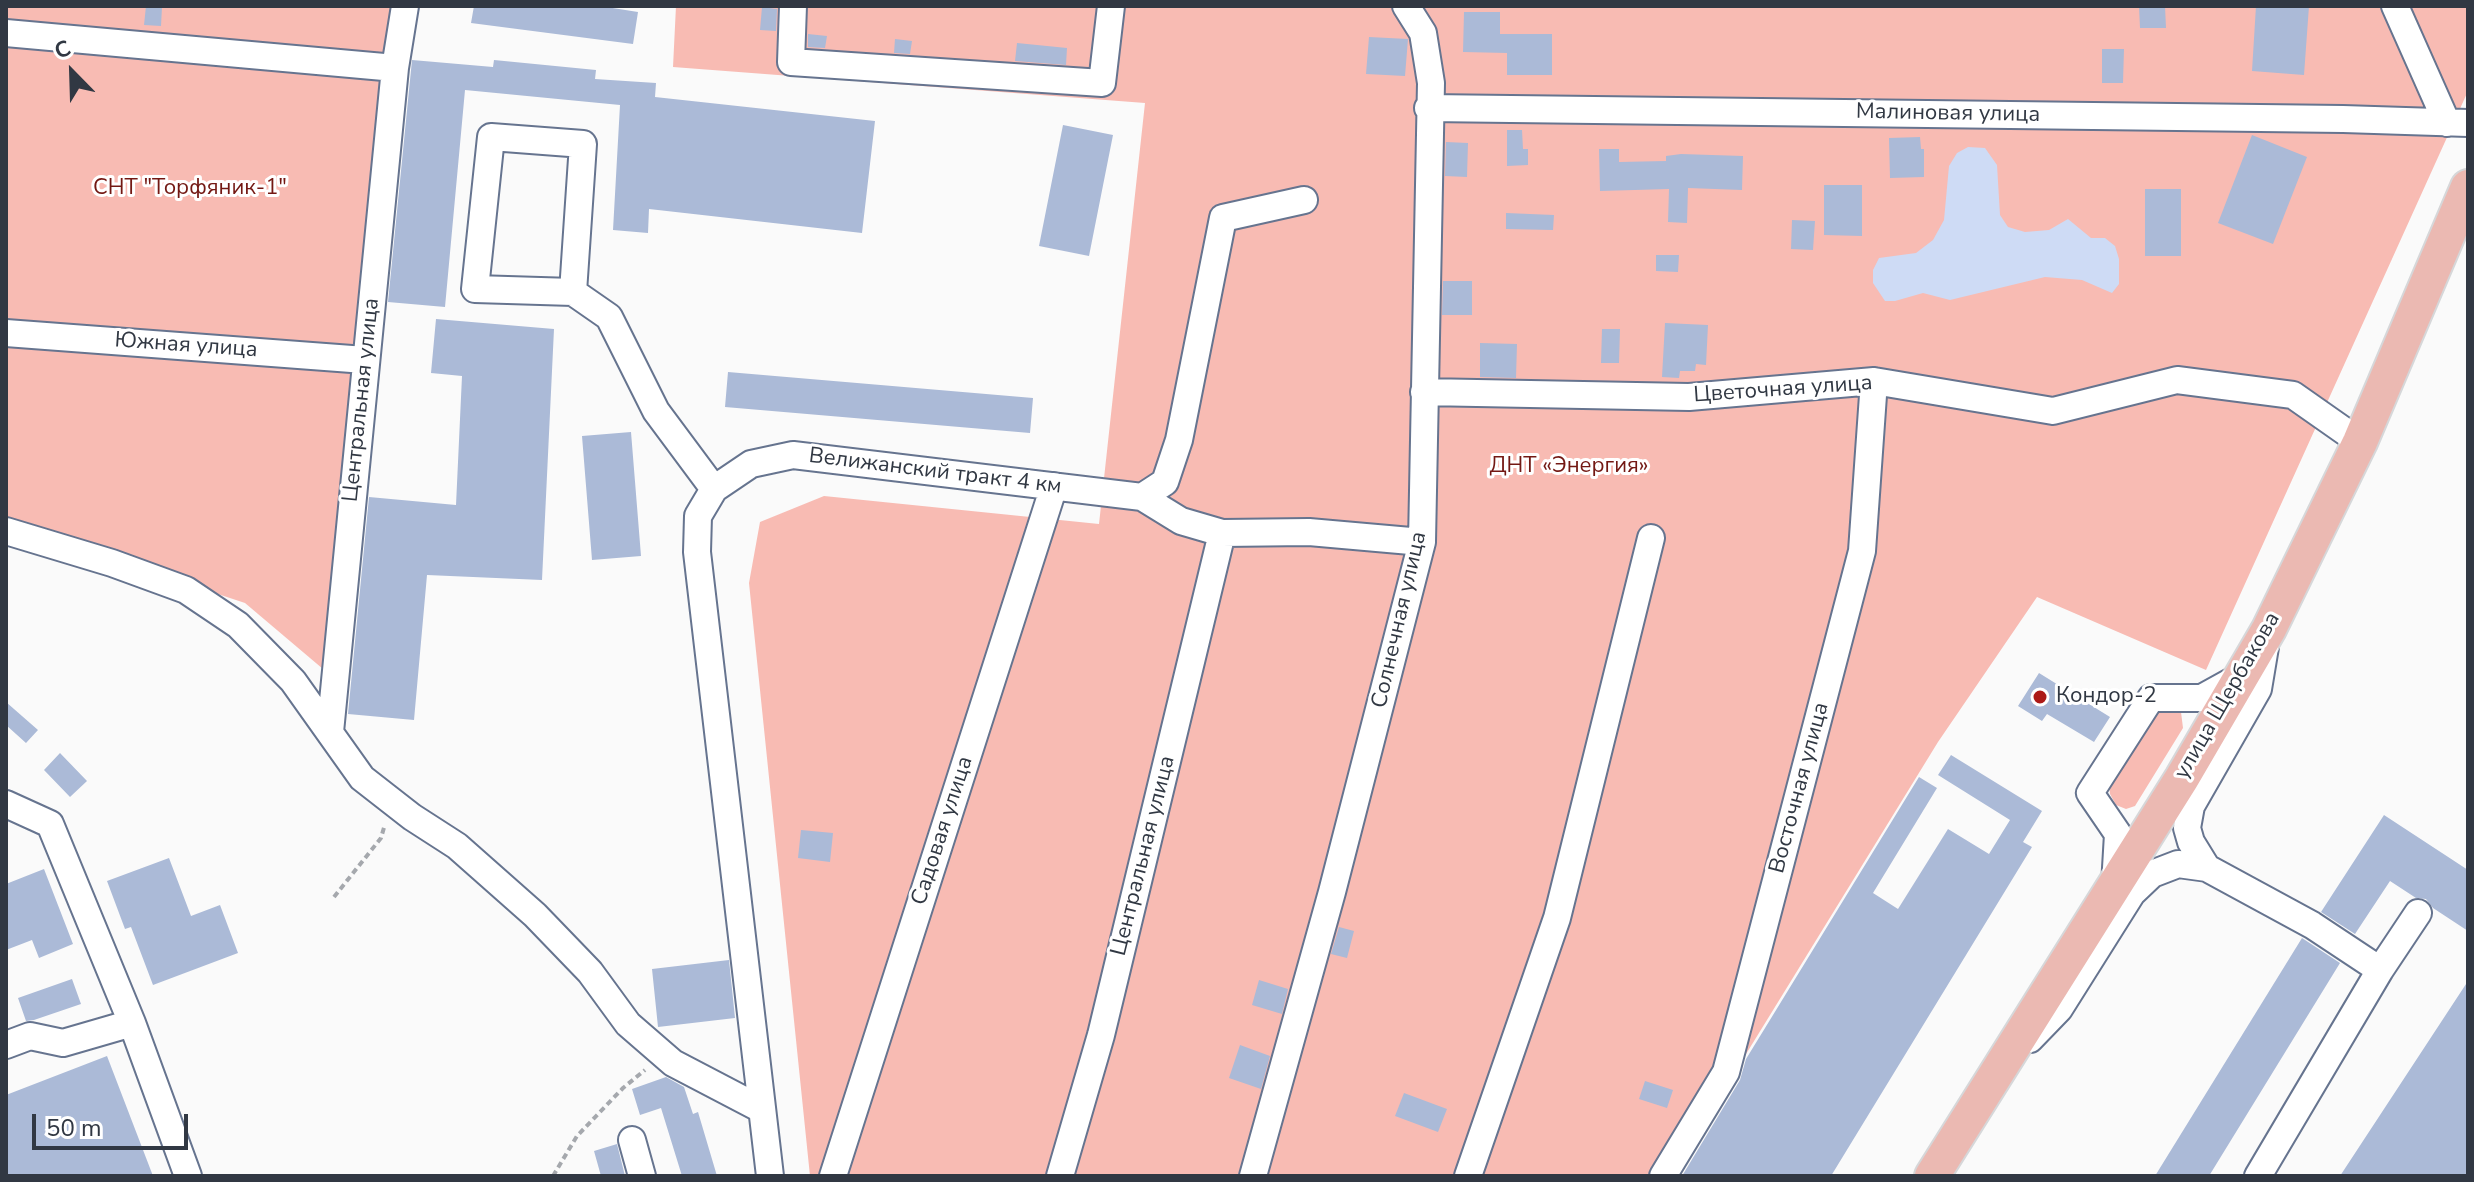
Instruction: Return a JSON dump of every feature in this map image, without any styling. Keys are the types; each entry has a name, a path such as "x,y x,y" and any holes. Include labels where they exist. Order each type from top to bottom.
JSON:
{"main road":[{"name":"улица Щербакова","path":"1932,1176 2182,778 2269,629 2360,442 2468,187"}],"street":[{"name":"Центральная улица","path":"330,732 395,68 405,6"},
{"path":"793,6 791,62 1102,83 1111,6"},
{"name":"Солнечная улица","path":"1253,1176 1332,892 1422,542 1428,108 1431,83 1423,33 1406,6"},
{"path":"2395,6 2458,123"},
{"path":"6,33 395,68"},
{"name":"Малиновая улица","path":"1428,108 2458,123"},
{"path":"573,292 583,144 491,137 475,289 573,292 609,317 656,411 714,489 698,516 697,552 770,1176"},
{"path":"1304,200 1223,218 1179,440 1165,482 1142,497 1181,521 1222,533 1309,532 1422,542"},
{"name":"Южная улица","path":"6,333 365,360"},
{"name":"Цветочная улица","path":"1424,392 1689,397 1874,381 2053,411 2177,380 2293,395 2360,442"},
{"name":"Восточная улица","path":"1663,1176 1726,1072 1862,551 1874,381"},
{"name":"Велижанский тракт 4 км","path":"714,489 751,464 793,455 1142,497"},
{"name":"Садовая улица","path":"833,1176 1054,486"},
{"path":"6,531 112,563 186,590 238,625 293,681 362,778 457,846 535,915 590,972 628,1024 673,1063 761,1109"},
{"name":"Центральная улица","path":"1060,1176 1101,1035 1222,533"},
{"path":"1468,1176 1557,918 1651,538"},
{"path":"2207,868 2191,842 2187,828 2191,806 2258,689 2269,629"},
{"path":"2115,885 2118,834 2090,793 2151,698 2202,698 2240,677"},
{"path":"6,804 50,824 132,1023 188,1176"},
{"path":"1995,1077 2059,1009 2132,893 2152,874 2178,864 2207,868 2312,925 2380,970"},
{"path":"2258,1176 2380,970 2418,913"},
{"path":"6,1045 30,1036 63,1043 132,1023"},
{"path":"632,1140 642,1176"}],"path":[{"path":"334,897 381,838 392,801"},
{"path":"553,1176 577,1136 623,1088 664,1055"}],"green space":[{"name":"СНТ \"Торфяник-1\"","path":"6,6 392,6 323,669 245,603 6,524"},
{"name":"ДНТ «Энергия»","path":"676,6 2468,6 2468,91 2206,670 2037,597 1938,742 1671,1176 810,1176 749,583 760,522 824,496 1099,524 1145,103 673,67"},
{"path":"2174,704 2181,712 2183,728 2135,806 2126,809 2116,805 2109,783 2155,709"}],"water":[{"path":"1968,147 1985,148 1997,165 2000,215 2008,227 2025,232 2049,230 2068,219 2091,238 2105,238 2115,246 2119,259 2119,284 2112,293 2082,280 2045,277 1950,300 1923,293 1885,301 1873,283 1873,270 1879,258 1916,253 1933,240 1944,220 1949,166 1957,153"}],"building":[{"path":"146,6 162,7 161,26 144,25"},
{"path":"474,6 600,6 638,12 633,44 471,23"},
{"path":"2139,6 2165,6 2166,28 2140,28"},
{"path":"2256,6 2309,6 2304,75 2252,71"},
{"path":"762,7 777,9 776,31 760,30"},
{"path":"1464,12 1500,12 1500,34 1552,34 1552,75 1507,75 1507,53 1463,52"},
{"path":"808,34 827,36 825,48 808,47"},
{"path":"1369,37 1408,39 1405,76 1366,74"},
{"path":"895,39 912,41 910,54 894,53"},
{"path":"1017,43 1067,48 1066,65 1015,61"},
{"path":"2102,49 2124,49 2123,83 2102,83"},
{"path":"412,60 493,67 494,60 596,70 595,79 656,83 655,97 875,121 862,233 649,209 648,233 613,230 620,105 465,90 445,307 388,302"},
{"path":"1063,125 1113,135 1089,256 1039,246"},
{"path":"1507,130 1522,130 1523,149 1528,149 1528,165 1507,166"},
{"path":"2252,135 2307,157 2273,244 2218,223"},
{"path":"1920,137 1921,149 1924,149 1924,177 1890,178 1889,138"},
{"path":"1446,142 1468,143 1467,177 1445,176"},
{"path":"1599,149 1619,149 1619,162 1666,161 1666,156 1681,154 1743,156 1742,190 1688,188 1687,223 1668,222 1669,189 1600,191"},
{"path":"1824,185 1862,185 1862,236 1824,235"},
{"path":"2145,189 2181,189 2181,256 2145,256"},
{"path":"1506,213 1554,215 1553,230 1506,229"},
{"path":"1792,220 1815,221 1813,250 1791,249"},
{"path":"1656,255 1679,255 1678,272 1656,271"},
{"path":"1443,281 1472,281 1472,315 1442,315"},
{"path":"436,319 554,329 542,580 427,575 414,720 348,714 369,497 456,505 462,376 431,373"},
{"path":"1665,323 1708,325 1706,365 1696,364 1695,371 1680,371 1679,378 1662,377"},
{"path":"1602,329 1620,329 1619,363 1601,363"},
{"path":"1480,343 1517,344 1516,378 1480,377"},
{"path":"728,372 1033,398 1030,433 725,407"},
{"path":"631,432 641,556 592,560 582,436"},
{"path":"2039,673 2110,717 2094,742 2047,714 2042,721 2018,706"},
{"path":"6,702 38,730 26,743 6,725"},
{"path":"60,753 87,781 70,797 44,770"},
{"path":"1951,755 2042,811 2023,842 2032,847 1831,1176 1682,1176 1740,1080 1746,1059 1919,777 1937,788 1873,893 1898,909 1948,829 1989,854 2010,820 1938,775"},
{"path":"2384,815 2468,870 2468,931 2433,908 2426,899 2416,898 2390,881 2355,934 2321,912"},
{"path":"801,830 833,833 830,862 798,858"},
{"path":"169,858 191,916 220,905 238,953 153,985 131,927 125,929 107,881"},
{"path":"44,869 73,944 39,958 32,940 6,950 6,884"},
{"path":"1339,927 1354,931 1347,958 1331,954"},
{"path":"2302,938 2340,963 2209,1176 2155,1176"},
{"path":"729,960 735,1018 658,1027 652,969"},
{"path":"72,979 81,1004 26,1021 18,998"},
{"path":"1259,980 1288,989 1282,1014 1252,1005"},
{"path":"2468,981 2468,1176 2340,1176"},
{"path":"1240,1045 1270,1056 1261,1089 1229,1078"},
{"path":"107,1056 153,1176 6,1176 6,1095"},
{"path":"666,1077 684,1087 693,1114 698,1112 717,1176 682,1176 661,1108 640,1115 632,1089"},
{"path":"1645,1081 1673,1090 1667,1108 1639,1099"},
{"path":"1404,1093 1447,1109 1438,1132 1395,1116"},
{"path":"617,1144 625,1176 601,1176 594,1151"}],"place":[{"name":"Кондор-2","path":"2040,697"}]}
